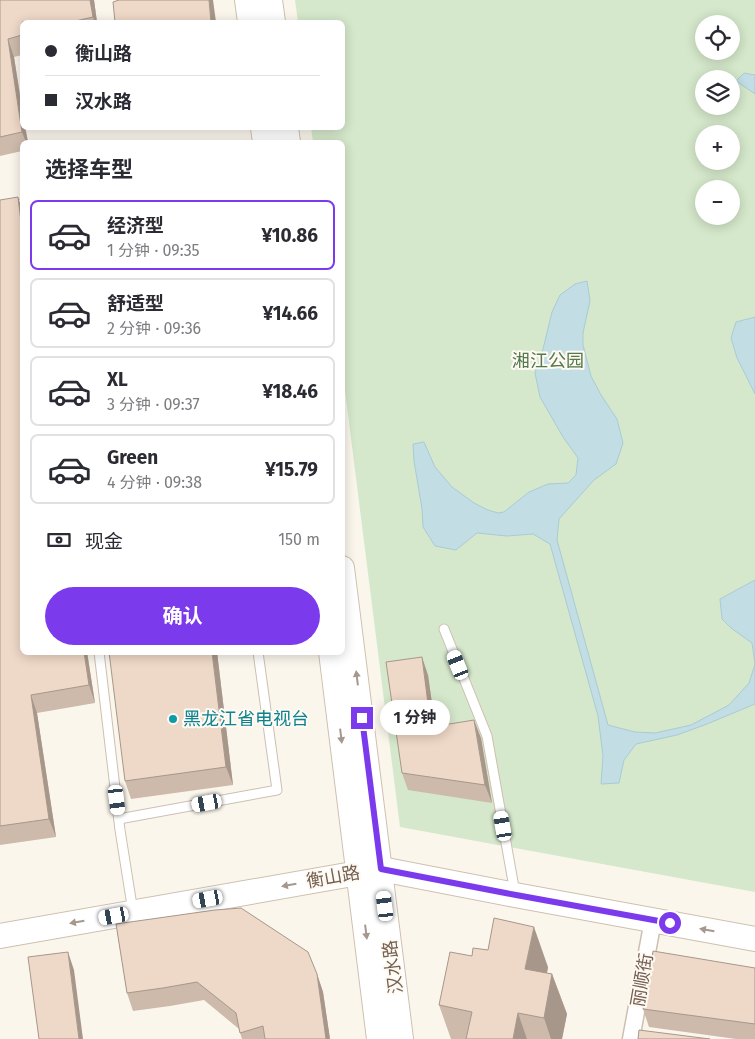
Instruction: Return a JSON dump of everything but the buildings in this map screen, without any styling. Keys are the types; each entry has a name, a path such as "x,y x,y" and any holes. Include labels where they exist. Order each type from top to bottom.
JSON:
{"main road":[{"path":"247,0 250,20"},
{"path":"270,0 273,20"},
{"name":"汉水路","path":"345,600 370,871 379,1039"},
{"name":"汉水路","path":"332,655 401,1039"},
{"name":"衡山路","path":"0,936 370,871 516,895 755,939"}],"street":[{"name":"丽顺街","path":"631,1039 653,920"}],"lane":[{"path":"0,207 20,204"},
{"path":"444,629 487,736 516,895"},
{"path":"99,655 119,819 133,912"},
{"path":"119,819 277,790 258,655"}],"green space":[{"name":"湘江公园","path":"295,0 755,0 755,892 400,827 345,391 345,140 313,140 311,130 345,130 345,20 298,20"}],"water":[{"path":"744,73 755,75 755,94 740,84 740,77"},
{"path":"587,281 590,301 583,333 583,345 591,376 617,419 623,443 616,464 594,480 559,519 557,540 608,725 635,732 655,733 691,725 729,705 749,683 755,664 755,704 677,735 636,744 624,760 619,783 601,784 603,756 598,716 550,544 533,534 507,536 477,533 456,550 435,546 423,527 413,444 424,442 435,467 452,487 474,503 498,513 504,512 529,492 548,484 568,483 576,475 578,458 563,437 540,397 535,373 552,312 560,295 575,284"},
{"path":"755,317 755,394 737,358 731,338 736,322"},
{"path":"755,580 755,664 752,643 722,619 720,599"}],"place":[{"name":"黑龙江省电视台","path":"173,719"}],"route":[{"path":"362,718 381,869 670,923"}]}
